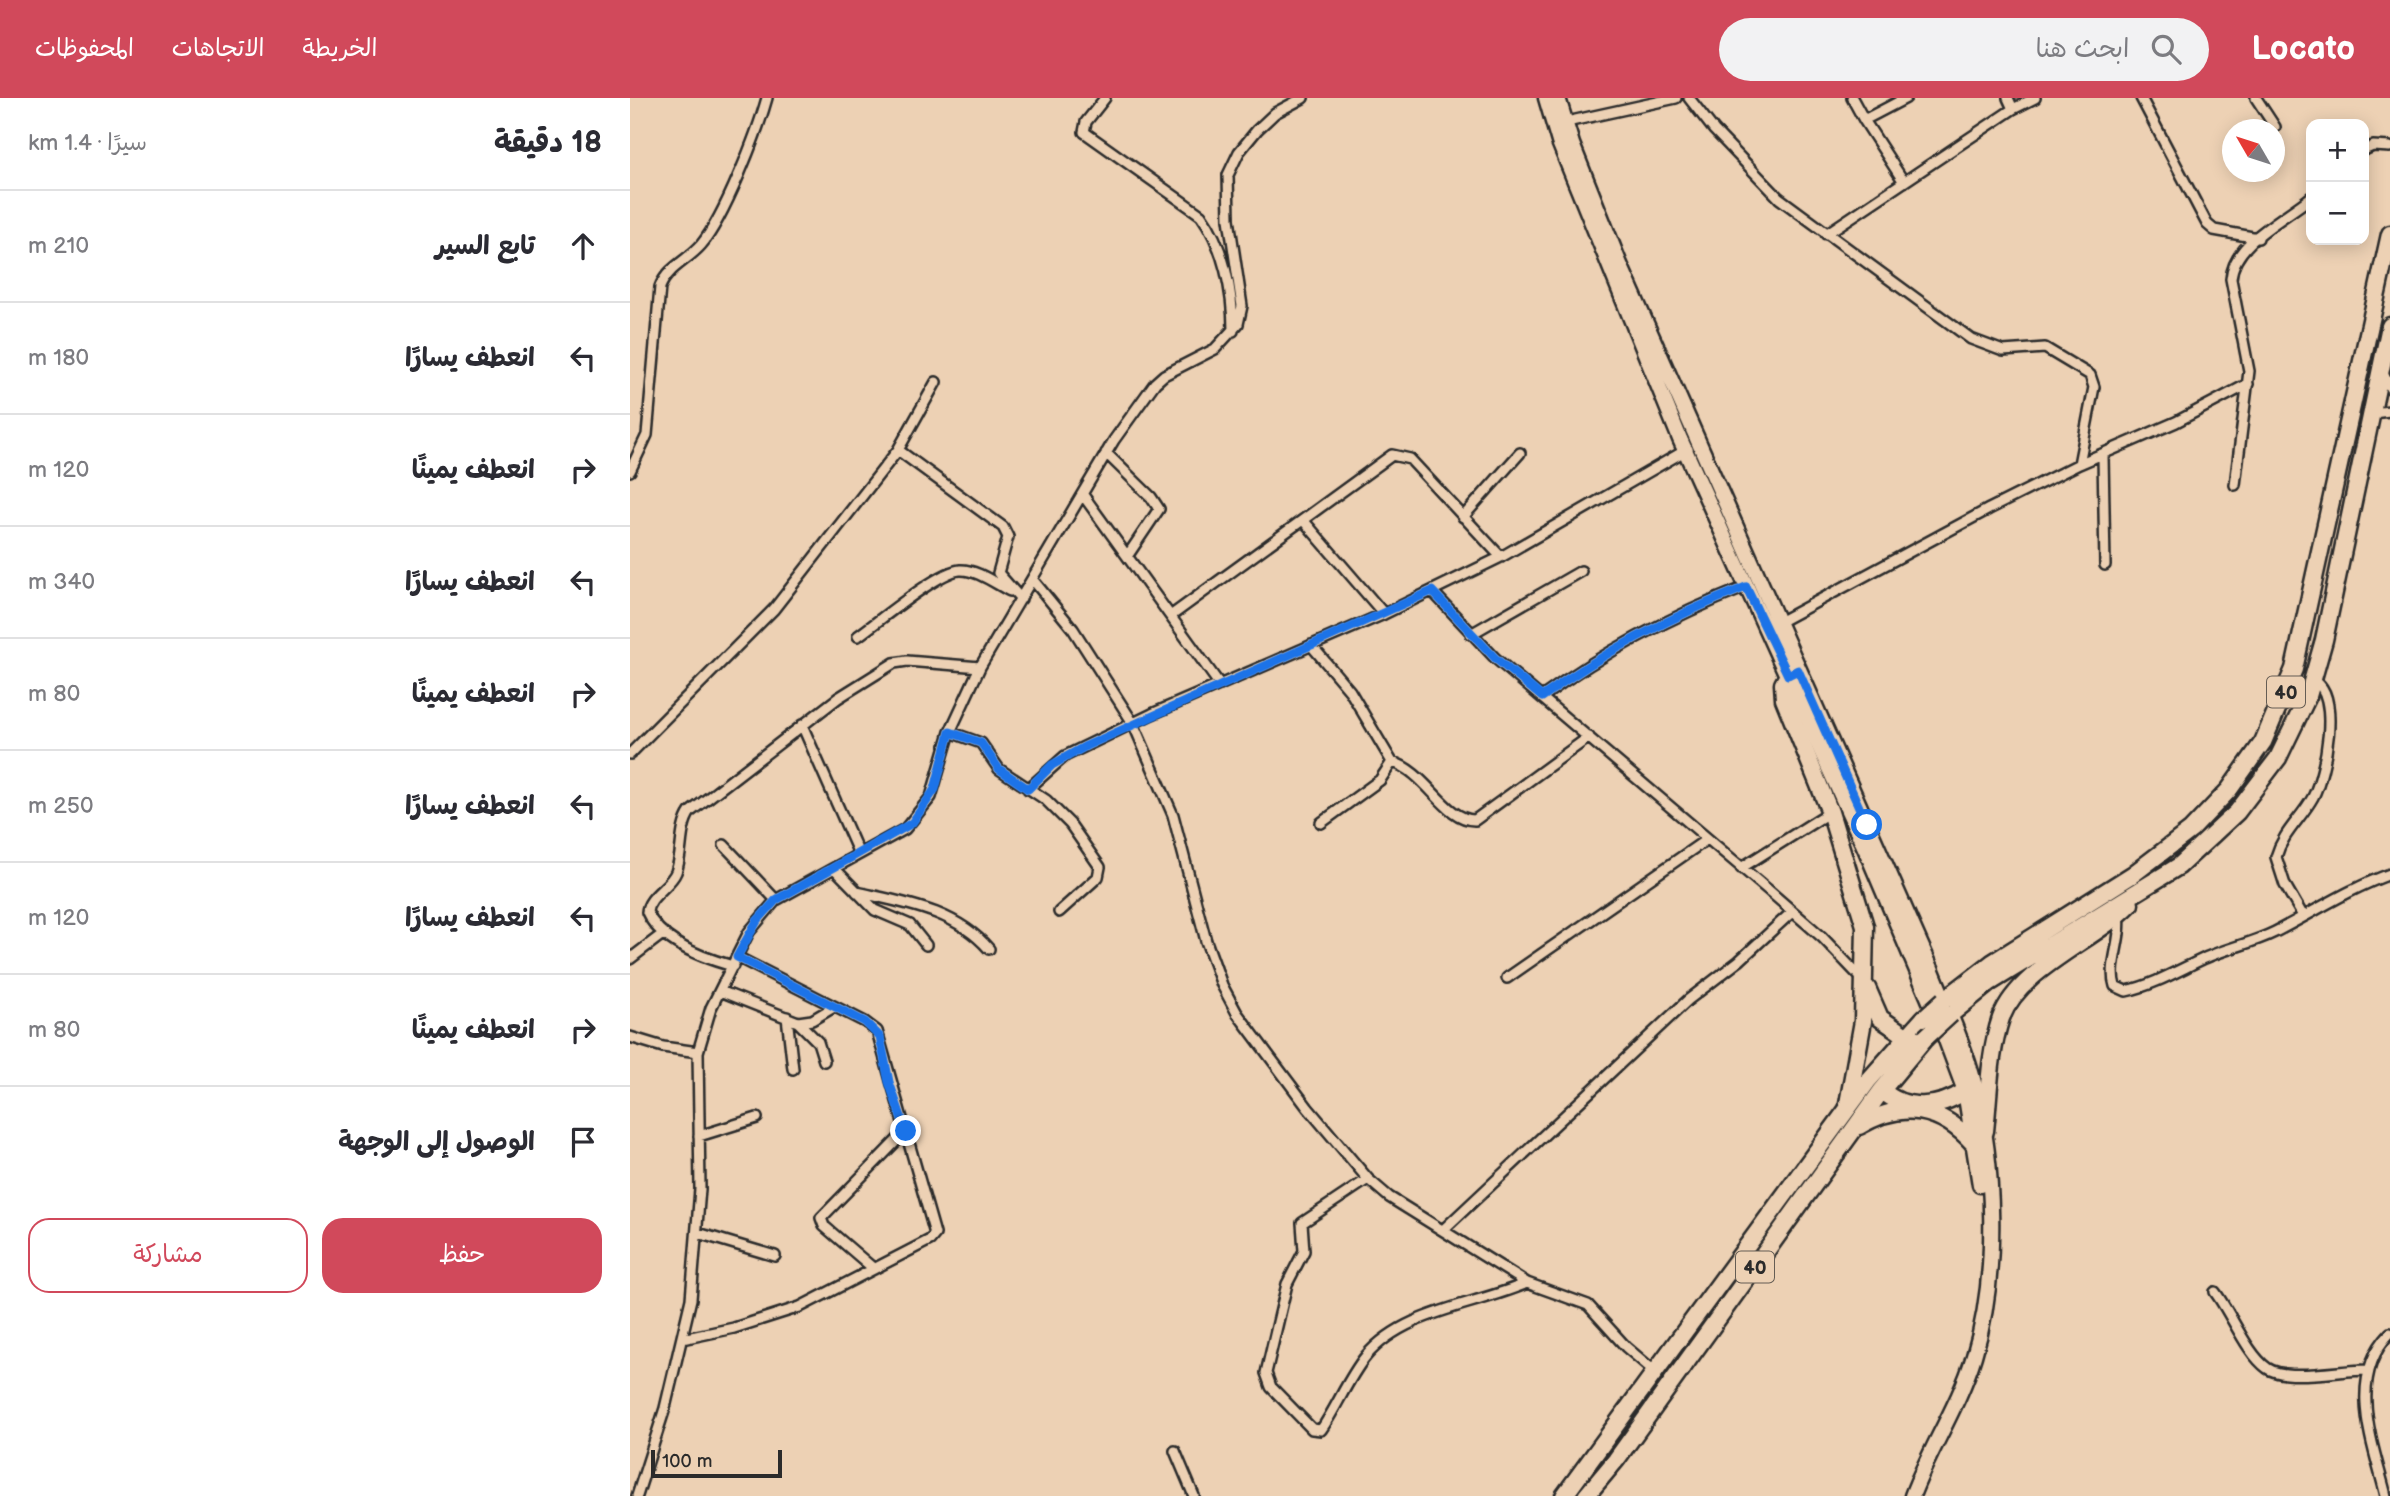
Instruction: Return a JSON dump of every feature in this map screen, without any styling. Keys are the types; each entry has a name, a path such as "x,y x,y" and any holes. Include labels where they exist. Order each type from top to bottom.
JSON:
{"highway":[{"name":"40","path":"1586,1496 1616,1460 1882,1090 1947,1007 1992,963 2149,863 2191,831 2229,790 2263,743 2284,698 2318,567 2390,234"},
{"name":"40","path":"1564,1496 1847,1110 1906,1036 1924,1018 1989,983 2147,887 2199,849 2255,790 2297,723 2313,680 2340,570 2390,326"},
{"path":"2318,567 2340,570"},
{"path":"1793,673 1782,689 1784,699 1830,813 1865,926 1863,1021 1847,1110"},
{"path":"1985,1131 1995,1044 2009,1003 2030,980 2119,915 2147,887"},
{"path":"1865,983 1881,1018 1906,1036"},
{"path":"1882,1090 1894,1100 1922,1104 1940,1104 1965,1091"},
{"path":"1854,1129 1880,1114 1921,1111 1938,1114 1952,1122 1974,1144"},
{"path":"1601,1447 1616,1460"}],"main road":[{"path":"1546,98 1619,262 1746,587 1793,673 1931,968 1968,1061 1985,1131 1990,1203 1975,1355 1959,1399 1942,1429 1912,1496"},
{"path":"1558,98 1559,124"},
{"path":"1692,447 1779,622 1793,673 1965,1091 1981,1204 1983,1278"}],"street":[{"path":"630,471 647,435 660,287 670,271 701,244 717,218 760,124 767,98"},
{"path":"1105,98 1086,122 1084,132 1201,215 1211,233 1231,288 1233,333"},
{"path":"638,1496 665,1408 691,1299 698,1233 698,1052 705,1023 720,991 757,921 776,900 905,829 925,806 937,784 950,732 980,667 1106,453 1155,383 1164,375 1215,349 1233,333 1242,306 1229,219 1228,176 1239,152 1257,130 1275,113 1303,98"},
{"path":"1559,124 1676,98"},
{"path":"1689,98 1759,180 1826,234 1971,339 2003,351 2045,348 2090,375 2094,387 2079,464"},
{"path":"1852,98 1904,182"},
{"path":"1864,120 1906,98"},
{"path":"2008,98 2013,109"},
{"path":"1826,234 2013,109 2035,98"},
{"path":"2141,98 2207,224 2214,230 2258,238"},
{"path":"2256,98 2270,119"},
{"path":"2369,148 2390,146"},
{"path":"2235,485 2248,384 2247,351 2231,279 2232,267 2238,255 2306,201"},
{"path":"2381,369 2390,388"},
{"path":"630,754 774,609 898,450 936,382"},
{"path":"1779,622 2079,464 2103,456 2176,422 2248,384"},
{"path":"2372,413 2390,411"},
{"path":"1028,789 1065,756 1133,723 1384,614 1501,557 1692,447"},
{"path":"898,450 1003,527 1008,537 998,573 1012,592"},
{"path":"1106,453 1151,497 1158,509 1128,555"},
{"path":"1463,517 1520,453"},
{"path":"1172,615 1378,464 1397,455 1410,459 1501,557"},
{"path":"2103,456 2105,565"},
{"path":"1083,495 1220,685"},
{"path":"1303,520 1384,614"},
{"path":"859,636 930,584 955,570 970,571 1021,598"},
{"path":"1471,634 1581,571"},
{"path":"1033,580 1073,629 1133,723 1173,815 1206,941 1228,996 1308,1108 1368,1179 1398,1203 1444,1229 1527,1283 1588,1305 1626,1347 1654,1371"},
{"path":"1542,697 1647,631 1702,604 1746,587"},
{"path":"1432,591 1471,634 1792,912 1865,983"},
{"path":"1311,645 1350,691 1392,762 1419,776 1454,813 1465,820 1475,820 1590,737"},
{"path":"682,1339 734,1328 800,1307 930,1240 935,1234 889,1082 880,1037 872,1026 735,962 701,956 664,933 649,916 647,907 675,873 687,816 856,685 894,663 907,661 980,667"},
{"path":"2303,916 2285,885 2276,858 2291,825 2311,801 2322,772 2329,702 2325,690 2313,680"},
{"path":"802,725 859,854"},
{"path":"950,732 981,743 999,769 1046,800 1070,824 1100,867 1098,877 1059,912"},
{"path":"1321,823 1380,780 1392,762"},
{"path":"1741,868 1830,813"},
{"path":"1507,978 1706,840"},
{"path":"724,845 776,900"},
{"path":"834,868 875,911 910,925 926,945"},
{"path":"2119,915 2120,943 2113,980 2115,986 2126,991 2210,956 2242,947 2330,900 2390,874"},
{"path":"857,892 937,913 965,926 989,949"},
{"path":"1444,1229 1688,1000 1739,961 1792,912"},
{"path":"630,959 664,933"},
{"path":"720,991 798,1022 818,1042 824,1061"},
{"path":"798,1022 812,1020 834,1007"},
{"path":"787,1017 793,1069"},
{"path":"630,1037 663,1047 698,1052"},
{"path":"699,1136 757,1118"},
{"path":"874,1269 824,1226 821,1218 906,1131"},
{"path":"1368,1179 1302,1223 1304,1251 1287,1284 1276,1342 1266,1368 1271,1387 1312,1429 1321,1430 1365,1357 1395,1333 1427,1316 1527,1283"},
{"path":"698,1233 775,1256"},
{"path":"2215,1292 2258,1360 2269,1370 2300,1373 2369,1370"},
{"path":"2386,1496 2367,1418 2369,1370 2375,1351 2390,1333"},
{"path":"1175,1451 1194,1496"},
{"path":"630,1484 642,1479"}],"route":[{"path":"906,1131 893,1097 883,1045 877,1031 865,1022 737,957 749,932 776,900 881,843 912,823 935,789 950,732 981,743 999,769 1028,789 1065,756 1152,714 1432,591 1495,658 1542,697 1647,631 1702,604 1746,587 1788,675 1798,670 1867,825"}]}
